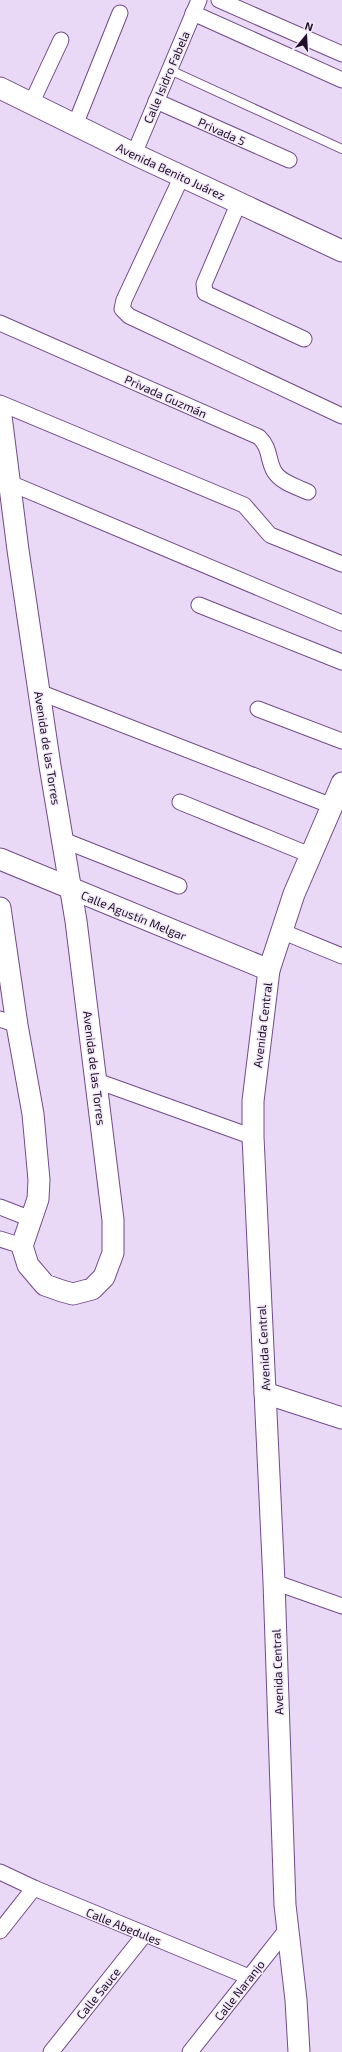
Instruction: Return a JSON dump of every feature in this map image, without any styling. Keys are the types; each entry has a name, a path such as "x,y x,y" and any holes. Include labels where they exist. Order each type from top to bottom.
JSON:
{"main road":[{"name":"Avenida Benito Juárez","path":"0,88 134,154 342,251"},
{"name":"Avenida de las Torres","path":"0,408 39,692 71,889 97,1081 113,1220 113,1254 104,1277 92,1289 73,1294 62,1292 45,1284 28,1264 22,1246"},
{"name":"Avenida Central","path":"299,2052 296,2000 285,1905 274,1582 253,1137 253,1101 268,970 294,894 342,783"},
{"name":"Calle Agustín Melgar","path":"0,859 268,970"},
{"path":"0,908 9,1022 33,1114 39,1180 38,1199 22,1246"},
{"path":"265,1394 342,1418"}],"street":[{"path":"219,0 342,54"},
{"path":"196,7 342,80"},
{"name":"Calle Isidro Fabela","path":"134,154 196,7"},
{"path":"75,125 120,12"},
{"path":"31,104 62,40"},
{"name":"Privada 5","path":"156,101 289,160"},
{"path":"182,176 124,300 122,309 129,316 342,416"},
{"path":"239,202 204,284 205,293 304,338"},
{"name":"Privada Guzmán","path":"0,323 259,437 267,445 274,470 280,478 308,492"},
{"path":"0,403 244,505 270,535 342,564"},
{"path":"10,483 342,623"},
{"path":"199,605 342,662"},
{"path":"39,692 332,806"},
{"path":"258,709 342,741"},
{"path":"180,802 310,855"},
{"path":"63,840 179,886"},
{"path":"281,932 342,956"},
{"path":"97,1081 253,1137"},
{"path":"0,1207 31,1219"},
{"path":"0,1239 22,1246"},
{"path":"274,1582 342,1606"},
{"name":"Calle Abedules","path":"0,1872 34,1888 249,1977"},
{"path":"0,1931 34,1888"},
{"name":"Calle Naranjo","path":"190,2052 288,1928"},
{"name":"Calle Sauce","path":"51,2052 145,1934"}],"lane":[{"path":"170,70 342,149"}]}
